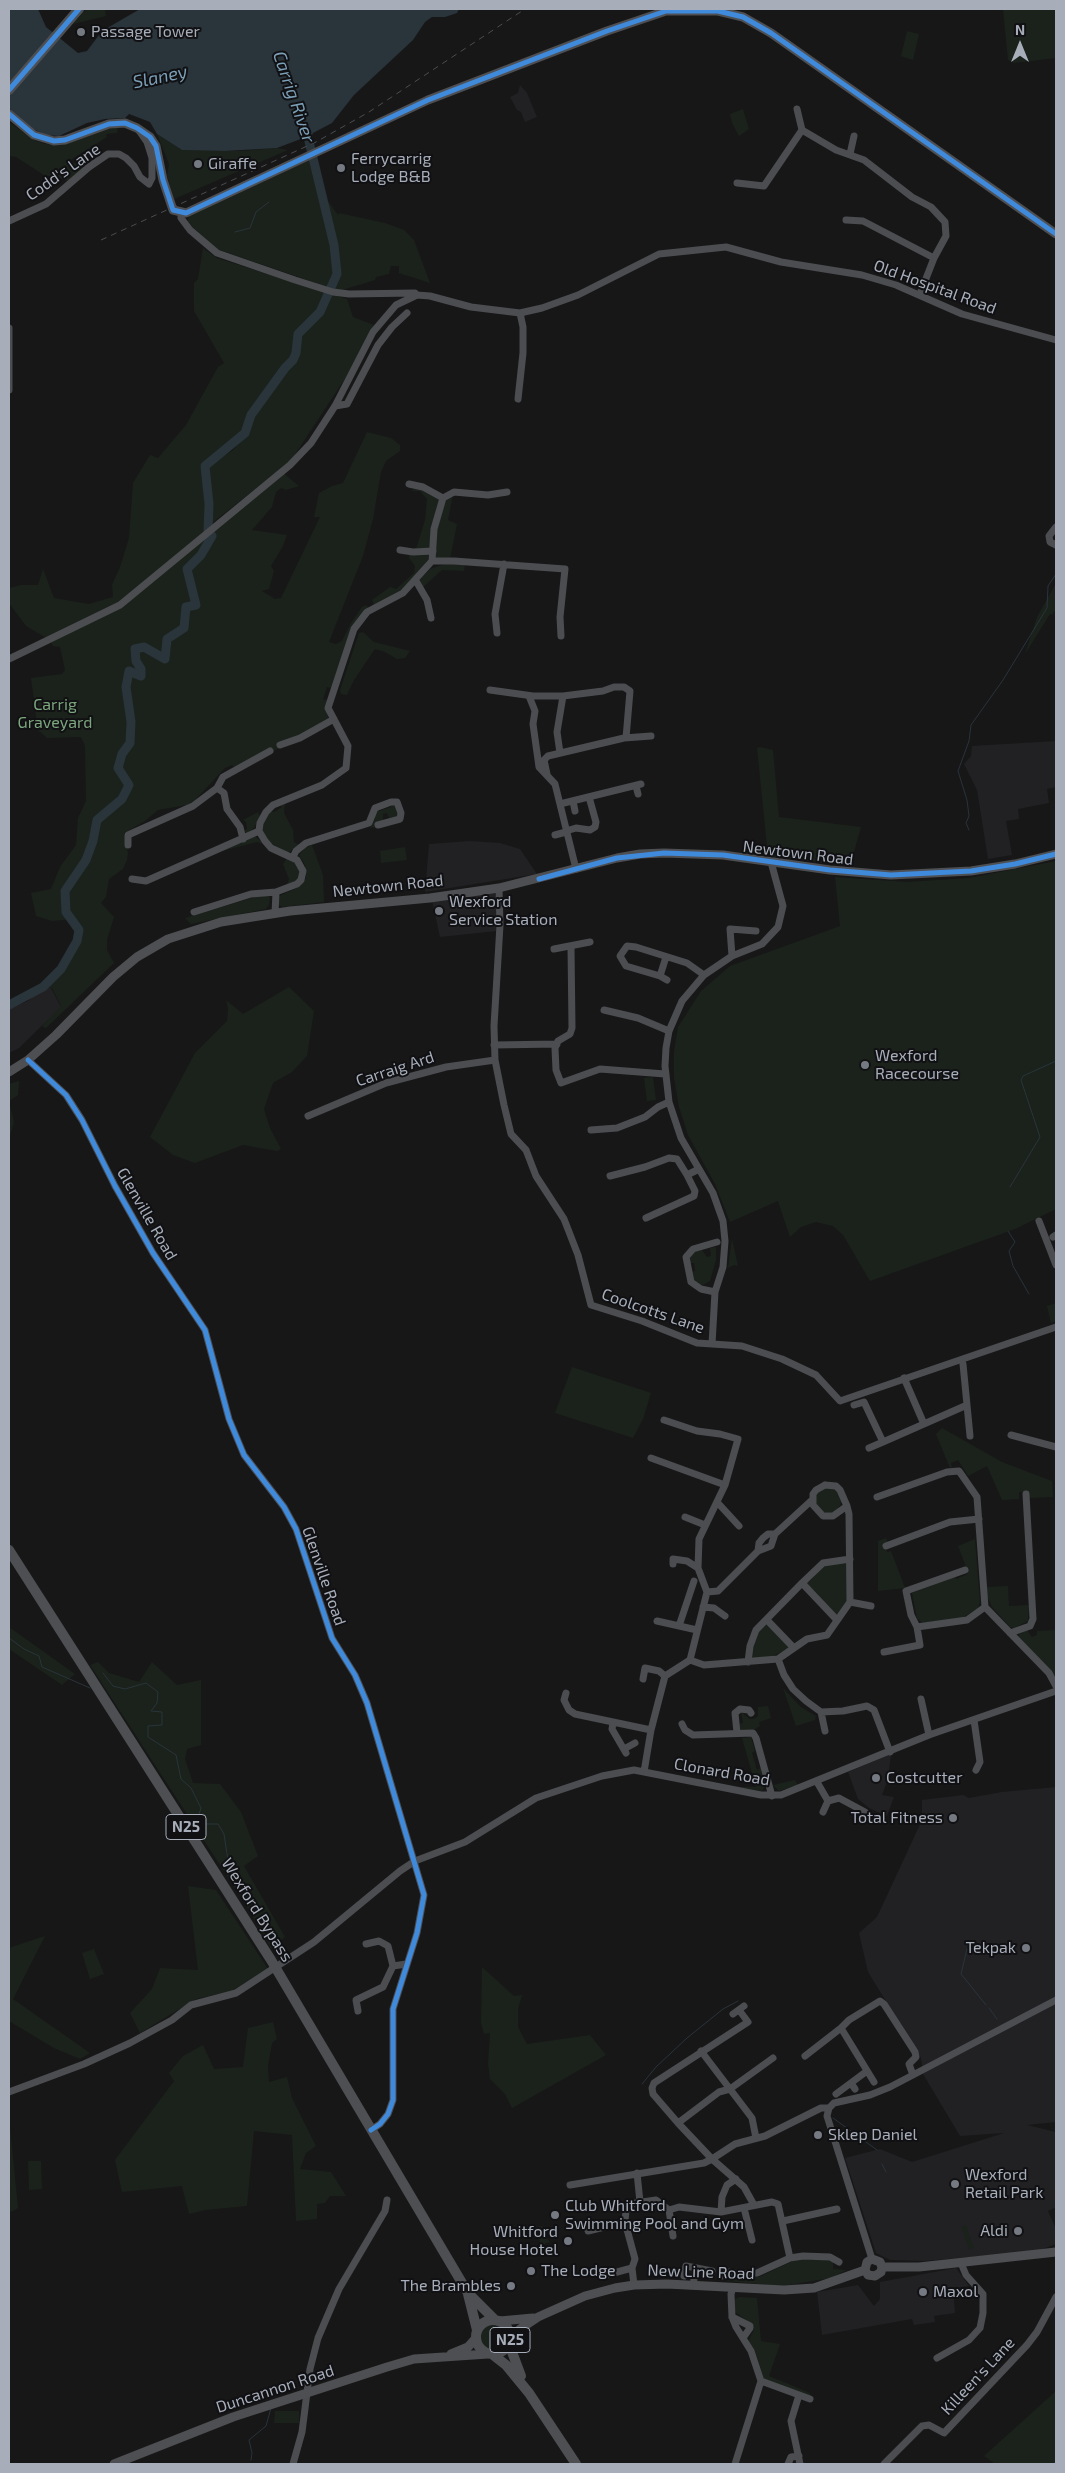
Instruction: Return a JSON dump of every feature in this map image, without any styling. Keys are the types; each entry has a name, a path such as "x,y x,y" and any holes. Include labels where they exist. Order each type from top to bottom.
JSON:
{"highway":[{"path":"9,90 79,9"},
{"name":"Wexford Bypass","path":"9,1550 281,1976 468,2294 477,2334"},
{"name":"Wexford Bypass","path":"468,2294 498,2320"},
{"name":"N25","path":"529,2393 514,2362 508,2328 498,2320 484,2322 477,2334 480,2348 506,2365 529,2393 576,2464"},
{"name":"N25","path":"490,2354 502,2352 510,2341"}],"main road":[{"path":"9,114 34,135 54,141 74,137 109,124 125,123 137,128 153,141 171,205 173,210 181,213 201,207 428,100 651,15 682,9 718,11 743,17 771,33 1056,234"},
{"name":"Newtown Road","path":"9,1072 28,1060 56,1035 113,977 153,947 204,926 351,904 430,898 499,888 618,858 664,853 724,856 860,873 932,874 999,867 1056,854"},
{"path":"882,2267 919,2267 1056,2252"},
{"path":"872,2259 880,2262 882,2267 881,2272 875,2276 868,2275 865,2270 867,2262 872,2259"},
{"name":"New Line Road","path":"498,2320 523,2321 538,2317 592,2294 634,2285 693,2285 784,2290 814,2288 865,2270"},
{"name":"New Line Road","path":"510,2341 520,2329 538,2317"},
{"name":"Duncannon Road","path":"449,2355 468,2347 477,2334"},
{"name":"Duncannon Road","path":"114,2464 233,2417 414,2359 449,2355 490,2354"}],"street":[{"path":"797,108 802,130 836,150 864,160 912,197 931,206 945,222 947,228 946,236 934,258 920,294"},
{"name":"Codd's Lane","path":"9,221 46,204 88,167 108,154 119,154 126,158 134,166 140,177 149,184 152,178 152,158 147,142 137,128"},
{"path":"737,183 764,186 802,130"},
{"path":"850,154 854,136"},
{"name":"Old Hospital Road","path":"181,213 181,218 190,230 217,253 329,291 362,295 415,293 416,295 430,296 485,310 520,313 542,308 578,295 659,254 726,247 781,262 862,276 896,285 962,314 1056,340"},
{"path":"846,220 863,221 934,258"},
{"path":"391,293 396,306"},
{"path":"9,659 120,604 290,465 311,443 335,406 373,332 396,306 416,295"},
{"path":"335,406 347,404 378,345 392,326 407,313"},
{"path":"518,399 523,353 523,327 520,313"},
{"path":"9,328 9,390"},
{"path":"409,484 423,487 442,498"},
{"path":"194,912 251,894 276,892 293,886 301,880 302,868 293,858 271,848 259,831 260,823 266,812 273,805 322,785 346,768 348,746 328,708 337,676 354,630 362,616 373,608 392,600 416,581 432,561 434,529 442,498 454,492 488,495 507,492"},
{"path":"1056,528 1050,532 1049,539 1056,545"},
{"path":"400,550 413,552 433,551"},
{"path":"432,561 504,564 565,570 560,617 561,636"},
{"path":"497,634 495,614 504,564"},
{"path":"416,581 427,600 431,618"},
{"path":"490,690 529,696 563,696 624,687 630,691 626,738"},
{"path":"529,696 535,711 533,724 539,767 555,784 576,869"},
{"path":"560,753 557,732 563,696"},
{"path":"280,745 300,738 334,719"},
{"path":"548,776 544,760 548,756 626,738 650,736"},
{"path":"128,845 128,835 193,806 217,788 223,777 270,751"},
{"path":"217,788 224,793 227,809 240,828 243,839"},
{"path":"559,803 638,788"},
{"path":"555,835 576,828 590,830 595,827 596,822 589,797"},
{"path":"572,801 575,811"},
{"path":"293,858 296,851 306,843 369,823 376,808 391,802 397,802 402,816 397,820 386,819 378,825"},
{"path":"132,879 146,880 259,831"},
{"path":"712,1344 715,1292 723,1267 724,1228 713,1193 681,1138 669,1102 665,1074 666,1048 669,1031 682,1001 704,974 732,956 762,944 778,927 782,906 771,862"},
{"name":"Coolcotts Lane","path":"499,888 500,925 494,1045 495,1060 511,1134 526,1150 536,1176 564,1218 578,1255 591,1305 642,1321 697,1342 742,1346 782,1358 816,1375 840,1401 1056,1327"},
{"path":"275,914 276,892"},
{"path":"732,956 730,926 756,930"},
{"path":"554,950 590,942"},
{"path":"494,1045 557,1044 570,1034 572,1028 571,946"},
{"path":"668,980 626,966 620,956 627,946 687,963 704,974"},
{"path":"660,976 666,957"},
{"path":"604,1010 638,1018 669,1031"},
{"path":"557,1044 556,1070 561,1083 600,1068 665,1074"},
{"name":"Glenville Road","path":"28,1060 66,1095 82,1120 115,1186 153,1253 205,1330 221,1397 244,1455 284,1507 296,1530 332,1638 360,1685 424,1894 423,1909 394,2009 393,2100 388,2114 372,2130"},
{"name":"Carraig Ard","path":"308,1116 386,1083 446,1067 495,1060"},
{"path":"591,1130 617,1128 645,1117 658,1107 669,1102"},
{"path":"610,1176 645,1167 669,1158 677,1159 695,1191 694,1196 646,1218"},
{"path":"687,1174 699,1169"},
{"path":"1039,1221 1056,1265"},
{"path":"715,1292 701,1289 691,1282 686,1257 693,1249 718,1242"},
{"path":"963,1364 970,1436"},
{"path":"904,1378 924,1424"},
{"path":"854,1406 864,1402 883,1442"},
{"path":"869,1448 967,1406"},
{"path":"644,1772 651,1730 665,1676 690,1660 707,1592 698,1568 699,1539 725,1485 738,1439 697,1431 664,1420"},
{"path":"1011,1434 1056,1447"},
{"path":"651,1458 725,1485"},
{"path":"876,1498 946,1472 959,1471 977,1497 985,1607 1049,1673 1056,1686"},
{"path":"690,1660 704,1666 778,1659 807,1639 827,1635 850,1602 849,1514 847,1506 840,1490 831,1485 820,1486 813,1494 812,1500 815,1509 823,1516 833,1516 847,1506"},
{"path":"1010,1633 1030,1626 1033,1619 1026,1494"},
{"path":"707,1592 718,1591 758,1551 771,1546 775,1534 812,1500"},
{"path":"717,1502 739,1526"},
{"path":"685,1517 705,1525"},
{"path":"886,1546 950,1522 978,1519"},
{"path":"758,1551 759,1543 763,1538 768,1534 775,1534"},
{"path":"673,1564 673,1559 687,1561 698,1568"},
{"path":"748,1662 753,1634 802,1583 823,1564 850,1559"},
{"path":"884,1652 920,1645 917,1627 911,1615 906,1591 965,1570"},
{"path":"679,1626 694,1581"},
{"path":"802,1583 838,1620"},
{"path":"850,1602 871,1606"},
{"path":"703,1607 714,1608 725,1616"},
{"path":"917,1627 967,1620 985,1607"},
{"path":"767,1620 793,1647"},
{"path":"657,1621 697,1630"},
{"path":"778,1659 784,1675 793,1689 821,1712 843,1711 867,1706 874,1710 890,1752"},
{"path":"643,1678 645,1668 659,1671 665,1676"},
{"name":"Clonard Road","path":"9,2092 84,2064 130,2043 172,2020 191,2005 236,1993 244,1989 314,1942 400,1871 415,1861 465,1842 536,1798 622,1771 644,1772 772,1796 781,1795 929,1735 1056,1691"},
{"path":"566,1693 564,1700 569,1710 575,1714 651,1730"},
{"path":"921,1699 929,1735"},
{"path":"737,1733 735,1713 740,1709 749,1710 751,1713"},
{"path":"821,1712 825,1731"},
{"path":"974,1720 980,1762 976,1770"},
{"path":"613,1723 612,1729 625,1751 635,1743"},
{"path":"682,1724 685,1730 694,1735 753,1734 756,1738 772,1796"},
{"path":"817,1782 828,1802"},
{"path":"823,1812 828,1802 839,1796 865,1812"},
{"path":"358,2011 356,2000 383,1987 393,1966 388,1946 379,1941 366,1944"},
{"path":"393,1966 406,1964"},
{"path":"872,2259 827,2116 829,2108 834,2103 870,2095 913,2075 1056,2000"},
{"path":"805,2056 813,2046 841,2028 859,2013 875,2003 882,2002 915,2052 916,2057 909,2064 913,2075"},
{"path":"739,2010 748,2022 654,2083 652,2088 653,2094 678,2123 712,2159 744,2187 754,2205"},
{"path":"841,2028 874,2082"},
{"path":"701,2051 752,2118 756,2138"},
{"path":"678,2123 718,2092 730,2089 773,2058"},
{"path":"836,2094 853,2086 867,2070"},
{"path":"570,2185 704,2163 735,2144 765,2136 821,2108 829,2108"},
{"path":"637,2173 640,2202"},
{"path":"721,2212 722,2197 727,2185 736,2179"},
{"path":"294,2464 302,2432 310,2369 327,2316 340,2289 385,2211 386,2200"},
{"path":"634,2285 632,2268 635,2259 625,2222 626,2210 629,2204 656,2200 669,2210 673,2236"},
{"path":"669,2210 679,2207 721,2212 772,2202 778,2204 790,2258"},
{"path":"744,2208 752,2240"},
{"path":"782,2221 837,2209"},
{"path":"588,2231 625,2222"},
{"path":"722,2276 722,2271 740,2274 757,2273 790,2258 830,2257 839,2262"},
{"path":"937,2358 970,2340 980,2328 984,2313 983,2294 966,2275 961,2263"},
{"path":"684,2276 686,2266 712,2271 710,2276"},
{"path":"606,2276 632,2268"},
{"path":"693,2285 696,2268"},
{"path":"733,2288 731,2294 732,2317 751,2351 761,2381 735,2464"},
{"name":"Killeen's Lane","path":"884,2464 922,2426 929,2425 944,2433 1027,2345 1037,2332 1056,2297"},
{"path":"732,2317 750,2326 743,2338"},
{"path":"761,2381 810,2399"},
{"path":"798,2395 792,2421 800,2464"},
{"path":"788,2464 791,2457 799,2456"}],"shaded area":[{"path":"520,85 527,93 537,117 525,122 521,112 517,110 510,97 518,93"},
{"path":"1056,741 1056,787 1047,789 1049,803 1018,809 1019,819 1006,821 1012,855 988,859 977,790 964,764 971,756 972,746"},
{"path":"470,841 500,843 520,849 537,874 425,892 429,844"},
{"path":"490,892 495,894 497,899 497,931 440,937 432,901"},
{"path":"44,987 51,988 61,1007 19,1048 9,1053 9,1009 28,1001"},
{"path":"891,1754 888,1779 882,1795 894,1797 887,1816 869,1808 858,1799 848,1772"},
{"path":"1056,1787 1056,2122 1027,2125 1056,2132 1056,2207 1048,2211 1056,2229 1056,2244 1037,2251 925,2261 890,2260 876,2253 845,2158 880,2149 912,2162 1004,2133 960,2136 923,2074 921,2058 868,1972 859,1933 877,1917 922,1820 922,1800 963,1795 969,1798 1002,1792"},
{"path":"956,2268 969,2286 953,2288 955,2313 934,2316 935,2322 914,2325 912,2319 822,2335 817,2292 858,2285 874,2306 880,2299 880,2282"}],"green space":[{"path":"86,9 105,9 106,16 73,24"},
{"path":"1003,9 1056,9 1056,58 1014,63 1008,60"},
{"path":"907,31 919,34 913,60 901,56"},
{"path":"743,109 749,129 739,136 732,123 730,114"},
{"path":"9,122 34,140 45,144 60,145 99,130 121,127 118,128 117,133 106,134 107,137 69,161 70,164 79,163 84,168 70,181 44,175 16,157 9,156"},
{"path":"157,134 182,150 242,151 277,148 288,150 174,199 167,176 169,164"},
{"path":"310,160 318,193 325,197 338,215 339,213 385,223 404,230 414,240 430,283 399,273 399,266 391,266 389,274 339,291 217,249 187,222 189,216"},
{"name":"Carrig Graveyard","path":"203,248 217,258 347,299 353,317 374,325 350,371 290,462 212,523 208,467 233,450 249,433 252,419 250,418 245,433 239,440 205,466 209,504 208,531 282,472 299,486 286,490 281,488 276,492 272,507 252,530 287,535 271,566 274,571 269,589 262,591 275,599 281,598 320,517 314,517 319,493 343,483 367,432 391,438 400,445 400,451 386,461 381,472 373,519 363,556 329,642 336,644 342,641 362,607 366,605 369,608 354,624 331,688 327,687 323,699 327,700 328,719 272,752 234,767 232,765 225,768 195,800 187,805 158,810 145,821 124,833 128,853 127,860 123,869 109,879 106,897 101,903 114,917 107,940 107,950 114,963 46,1028 42,1026 61,1006 52,988 43,987 68,958 79,930 72,919 52,921 36,916 31,893 51,889 60,867 76,845 78,818 86,801 85,746 81,737 47,738 38,730 31,678 62,674 65,670 60,647 53,646 50,640 26,626 9,603 9,588 21,585 38,585 43,569 54,598 89,604 113,597 112,585 129,538 133,483 150,455 158,458 186,425 218,367 224,363 194,311 194,283 198,279"},
{"path":"418,487 440,499 429,548 416,549 425,520 427,499 420,491 411,491"},
{"path":"453,494 448,520 457,524 450,559 435,558 436,533 447,498"},
{"path":"409,554 428,554 428,565 403,589 374,605 372,600 390,587 396,589 414,573 415,566 409,558"},
{"path":"448,563 465,564 464,571 442,570 422,588 419,581 430,569"},
{"path":"1056,583 1056,609 1052,615 1050,614 1025,654 1037,617"},
{"path":"363,632 374,642 410,651 405,658 397,659 375,649 354,680 347,695 341,694 340,690 359,633"},
{"path":"757,748 773,750 779,817 861,827 850,866 768,856"},
{"path":"285,801 284,813 293,830 294,842 299,845 288,853 269,842 262,830 262,824 270,811 274,812 282,807 280,804"},
{"path":"391,804 394,804 399,813 397,817 389,818 387,813 383,814 383,820 376,827 370,828 375,819 375,812 378,809 379,811 391,807"},
{"path":"258,812 260,816 254,828 247,834 244,831 247,829 246,822 243,820"},
{"path":"255,836 264,844 257,842 214,853"},
{"path":"312,845 323,875 324,902 282,907 279,905 279,896 297,888 306,878 305,865 299,855 305,848"},
{"path":"405,847 407,860 381,863 380,851"},
{"path":"287,858 293,860 301,873 297,881 287,885 289,879 283,864"},
{"name":"Wexford Racecourse","path":"1056,861 1056,1209 1015,1229 870,1281 843,1235 833,1226 816,1222 801,1227 790,1237 778,1201 730,1222 715,1184 688,1135 679,1107 674,1078 674,1051 678,1027 701,991 730,966 840,926 835,877 907,882 969,878"},
{"path":"265,894 270,897 269,905 266,909 191,924 185,918"},
{"path":"289,987 314,1011 307,1056 292,1072 273,1083 264,1109 270,1128 281,1149 277,1151 243,1145 195,1163 173,1155 150,1137 195,1053 227,1021 228,1009 226,1000 243,1014"},
{"path":"653,1077 656,1100 647,1101 644,1078"},
{"path":"19,1081 18,1095 9,1101 9,1084"},
{"path":"9,1101 14,1122 9,1140"},
{"path":"732,1239 738,1266 734,1265 728,1268"},
{"path":"716,1247 716,1260 710,1281 701,1286 693,1281 694,1263 689,1263 688,1257 693,1252 702,1250 707,1257 711,1256 710,1248"},
{"path":"1056,1303 1056,1321 1051,1323 1047,1306"},
{"path":"572,1367 651,1393 643,1419 633,1438 555,1413"},
{"path":"942,1428 1002,1462 1052,1481 1053,1497 1029,1498 1028,1492 1019,1492 1019,1499 1002,1500 987,1466 968,1476 958,1460 951,1463 952,1467 950,1468 936,1434"},
{"path":"828,1487 837,1491 841,1500 837,1509 828,1513 819,1509 815,1500 819,1491"},
{"path":"886,1538 888,1542 884,1544 887,1552 891,1551 905,1588 878,1591 878,1541"},
{"path":"975,1539 980,1602 978,1608 962,1618 922,1623 917,1618 912,1593 955,1576 956,1579 966,1575 968,1572 958,1546"},
{"path":"846,1561 849,1594 846,1606 836,1616 817,1593 806,1585 824,1565"},
{"path":"1008,1586 1009,1606 1029,1605 1028,1621 1014,1628 1010,1627 992,1607 987,1596 987,1587"},
{"path":"767,1624 789,1646 789,1649 770,1657 754,1659 751,1655 755,1634"},
{"path":"9,1627 75,1674 62,1685 9,1649"},
{"path":"1027,1630 1032,1637 1037,1635 1037,1631 1056,1630 1056,1677 1019,1637 1019,1634"},
{"path":"98,1662 109,1673 139,1682 152,1662 177,1685 201,1680 201,1745 187,1749 185,1759 193,1783 220,1784 241,1812 258,1856 244,1866 285,1937 271,1948 244,1902 90,1665"},
{"path":"783,1688 801,1707 816,1716 815,1720 796,1726"},
{"path":"768,1706 771,1718 759,1722 760,1726 752,1731 740,1730 738,1724 743,1723 741,1712 750,1719 754,1719 758,1716 758,1707"},
{"path":"751,1737 755,1751 752,1753 757,1770 761,1768 765,1786 762,1791 737,1787 756,1787 742,1738"},
{"path":"795,1780 798,1785 779,1791 773,1785"},
{"path":"188,1886 216,1890 268,1969 232,1991 196,1999 140,2033 130,2013 152,1989 160,1968 198,1970"},
{"path":"45,1936 13,1999 90,2053 80,2059 54,2048 9,2021 9,1948"},
{"path":"94,1949 104,1974 90,1979 82,1953"},
{"path":"482,1967 514,1996 522,1995 518,2009 518,2027 527,2044 590,2035 606,2055 512,2108 505,2094 490,2079 488,2064 490,2033 484,2034 481,2023"},
{"path":"273,2022 277,2039 272,2043 268,2066 269,2082 287,2077 292,2098 316,2146 306,2153 300,2169 331,2172 346,2196 330,2196 325,2203 317,2204 317,2219 296,2221 292,2135 254,2131 247,2206 205,2210 189,2214 182,2186 122,2192 115,2160 174,2081 169,2073 183,2056 203,2045 214,2069 243,2067 248,2028"},
{"path":"9,2117 18,2208 9,2213"},
{"path":"28,2161 41,2161 42,2189 29,2190"},
{"path":"966,2225 974,2248 969,2250 961,2227"},
{"path":"542,2226 545,2230 544,2235 550,2242 541,2245 535,2227"},
{"path":"797,2259 829,2260 833,2261 833,2269 846,2270 831,2278 782,2286 726,2281 735,2277 759,2277"},
{"path":"739,2297 757,2298 761,2341 780,2344 769,2376 810,2393 810,2397 764,2379 757,2357 748,2342 754,2329 753,2325 735,2312 734,2300"},
{"path":"493,2322 503,2327 508,2337 503,2347 493,2352 483,2347 478,2337 483,2327"},
{"path":"1056,2391 1056,2464 995,2464 984,2456"},
{"path":"275,2411 299,2411 299,2423 274,2423"}],"water":[{"name":"Slaney","path":"9,9 38,9 46,27 78,53 87,51 102,31 140,9 459,9 457,13 445,17 432,17 425,22 413,40 354,95 332,123 313,133 310,139 306,137 277,148 225,151 182,150 157,134 150,122 129,114 125,118 105,119 87,123 59,136 46,135 29,127 9,108"}],"waterway":[{"name":"Carrig River","path":"9,1005 43,987 61,969 77,941 79,930 66,912 65,891 86,860 93,841 97,820 122,799 129,785 118,768 122,754 130,743 131,722 126,687 129,671 141,676 141,669 136,661 135,649 144,647 165,659 167,639 184,628 186,607 196,605 187,569 201,555 212,536 208,532 209,504 205,466 245,433 251,415 285,368 293,360 296,353 298,334 320,312 337,274 334,245 306,129"},
{"path":"235,232 250,228 256,212 269,202"},
{"path":"969,830 966,823 969,816 967,800 958,771 969,741 971,725 1003,680 1047,608 1048,586 1056,574"},
{"path":"1010,1187 1040,1137 1021,1080 1023,1076 1056,1061"},
{"path":"1008,1231 1015,1242 1009,1251 1013,1266 1029,1294"},
{"path":"9,1638 24,1649 39,1656 42,1667 90,1688"},
{"path":"103,1673 113,1686 125,1689 146,1683 158,1692 157,1703 151,1711 162,1712 162,1725 148,1726 148,1737 176,1755 181,1779 191,1788 201,1808 198,1817 201,1824 218,1824 224,1834 229,1867 235,1882 247,1894 249,1902"},
{"path":"967,1949 961,1974 986,2005"},
{"path":"642,2084 656,2067 687,2038 723,2009 738,2001"},
{"path":"989,2008 997,2019"},
{"path":"833,2118 877,2150"},
{"path":"882,2164 886,2172"},
{"path":"251,2460 252,2453 249,2440 266,2426 271,2408"},
{"path":"1055,2464 1056,2457"}],"railway":[{"path":"101,240 316,142 369,112 525,9"}],"cycle path":[{"path":"9,90 79,9"},
{"path":"9,114 34,135 54,141 65,140 109,124 125,123 137,128 150,137 156,146 163,180 173,210 186,213 428,100 607,31 666,11 718,11 743,17 771,33 1056,234"},
{"path":"539,879 617,858 664,853 723,855 830,870 891,875 971,871 1015,864 1056,854"},
{"path":"28,1060 66,1095 82,1120 115,1186 153,1253 205,1330 229,1419 244,1455 284,1507 296,1529 332,1638 355,1675 367,1703 424,1895 417,1933 393,2009 393,2100 388,2114 380,2124 371,2130"}],"place":[{"name":"Passage Tower","path":"81,32"},
{"name":"Giraffe","path":"198,164"},
{"name":"Ferrycarrig Lodge B&B","path":"341,168"},
{"name":"Wexford Service Station","path":"439,911"},
{"name":"Wexford Racecourse","path":"865,1065"},
{"name":"Costcutter","path":"876,1778"},
{"name":"Total Fitness","path":"953,1818"},
{"name":"Tekpak","path":"1026,1948"},
{"name":"Sklep Daniel","path":"818,2135"},
{"name":"Wexford Retail Park","path":"955,2184"},
{"name":"Club Whitford Swimming Pool and Gym","path":"555,2215"},
{"name":"Aldi","path":"1018,2231"},
{"name":"Whitford House Hotel","path":"568,2241"},
{"name":"The Lodge","path":"531,2271"},
{"name":"The Brambles","path":"511,2286"},
{"name":"Maxol","path":"923,2292"}]}
